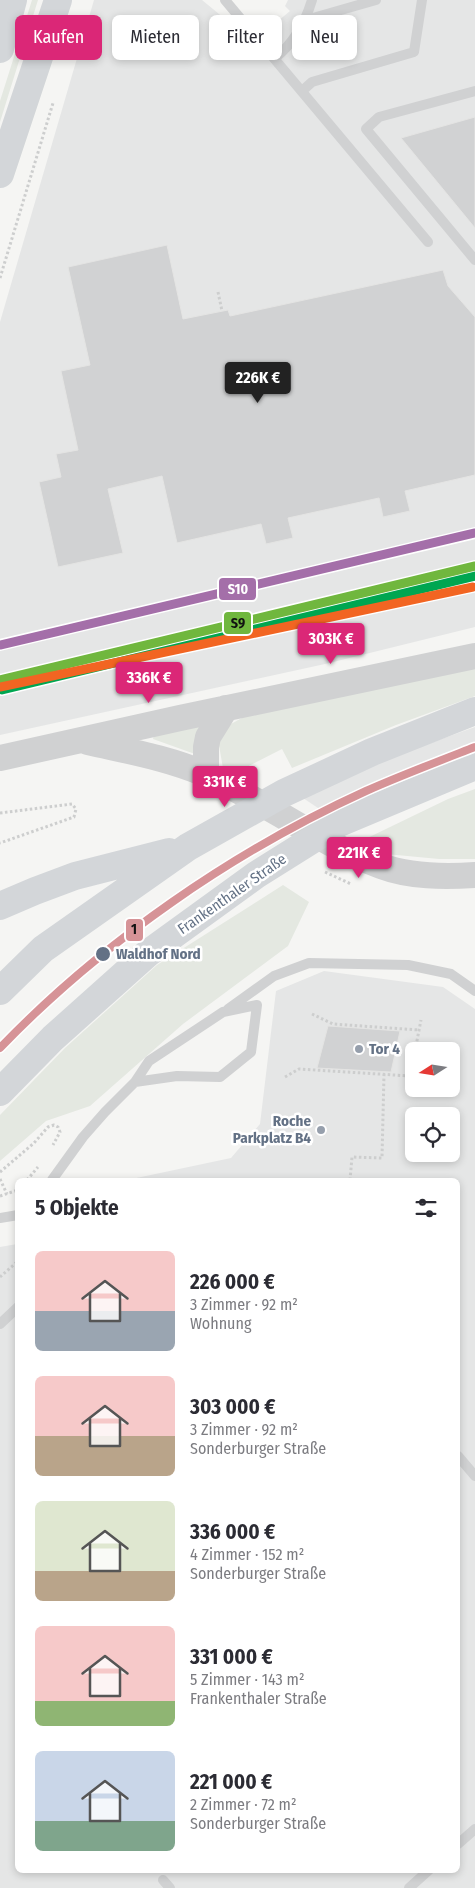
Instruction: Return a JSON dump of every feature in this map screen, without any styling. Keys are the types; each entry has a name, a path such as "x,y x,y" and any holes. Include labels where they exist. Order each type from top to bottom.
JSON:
{"main road":[{"path":"0,49 13,0"},
{"path":"0,174 58,0"},
{"path":"0,992 43,949 194,844 284,793 372,752 475,711"},
{"name":"Frankenthaler Straße","path":"0,1092 52,1038 148,954 256,874 339,822 475,766"},
{"path":"0,906 75,876 194,844"}],"street":[{"path":"0,758 475,656"},
{"path":"206,775 208,737 226,708"},
{"path":"82,740 177,763 206,775 345,851 382,867 420,875 475,875"}],"lane":[{"path":"226,0 239,15"},
{"path":"308,15 312,0"},
{"path":"324,15 376,0"},
{"path":"302,91 312,82 414,52 422,0"},
{"path":"282,52 292,41"},
{"path":"277,60 428,242"},
{"path":"475,91 379,117 366,129 475,260"},
{"path":"53,1178 83,1137 135,1082 148,1061 274,976 310,963 408,965 451,974 475,991"},
{"path":"135,1082 177,1076 220,1077 252,1052 257,1005 223,1012"},
{"path":"0,1218 15,1216"},
{"path":"0,1324 15,1310"},
{"path":"460,1458 475,1476"},
{"path":"460,1842 475,1829"},
{"path":"409,1888 426,1873"}],"path":[{"path":"0,278 54,100"},
{"path":"218,292 222,311"},
{"path":"0,813 72,804 76,809 74,817 0,842"},
{"path":"312,1014 333,1024 419,1030"},
{"path":"417,1042 422,1020"},
{"path":"285,1077 299,1069 405,1076"},
{"path":"350,1178 352,1157 382,1158 384,1074"},
{"path":"0,1172 34,1143 48,1127 54,1125 58,1127 60,1132 52,1146"},
{"path":"29,1178 41,1162"},
{"path":"0,1179 8,1194"},
{"path":"0,1196 15,1191"},
{"path":"0,1277 15,1264"}],"shaded area":[{"path":"32,0 38,0 33,15 27,15"},
{"path":"94,0 202,0 220,15 209,15 209,60 282,60 282,18 290,11 285,6 288,0 475,0 475,627 325,664 0,735 0,322 76,60 102,60 102,15 90,15"},
{"path":"15,54 15,60 19,60 0,122 0,101"},
{"path":"475,666 475,696 396,725 292,768 282,749 235,773 223,768 218,740 231,724 249,714"},
{"path":"199,726 195,754 153,739 154,735"},
{"path":"475,727 475,755 330,816 303,798 397,755"},
{"path":"475,789 475,859 439,859 386,854 359,842 448,799"},
{"path":"283,885 309,902 288,946 183,1024 90,1106 46,1121 0,1161 0,1115 65,1048 157,965"},
{"path":"324,971 443,987 475,1009 475,1888 0,1888 0,1247 15,1244 15,1873 460,1873 460,1178 136,1178 231,1158 260,1124 276,991"}],"building":[{"path":"475,117 475,228 401,138"},
{"path":"167,245 183,319 228,310 230,316 443,270 448,286 475,317 475,475 405,491 410,511 383,517 379,498 288,518 293,538 266,544 261,524 177,543 162,476 108,489 123,553 58,567 39,482 61,477 56,454 78,450 61,371 90,365 68,267"},
{"name":"Tor 4","path":"328,1026 400,1031 391,1072 317,1068"}],"transit line":[{"name":"S10","path":"0,645 475,533"},
{"name":"S9","path":"0,680 475,566"},
{"path":"2,690 475,576"},
{"path":"0,687 473,587"},
{"name":"1","path":"0,1048 39,1009 125,936 219,871 267,842 366,791 475,747"}],"place":[{"name":"Waldhof Nord","path":"103,954"},
{"name":"Tor 4","path":"359,1049"},
{"name":"Roche Parkplatz B4","path":"321,1130"}]}
